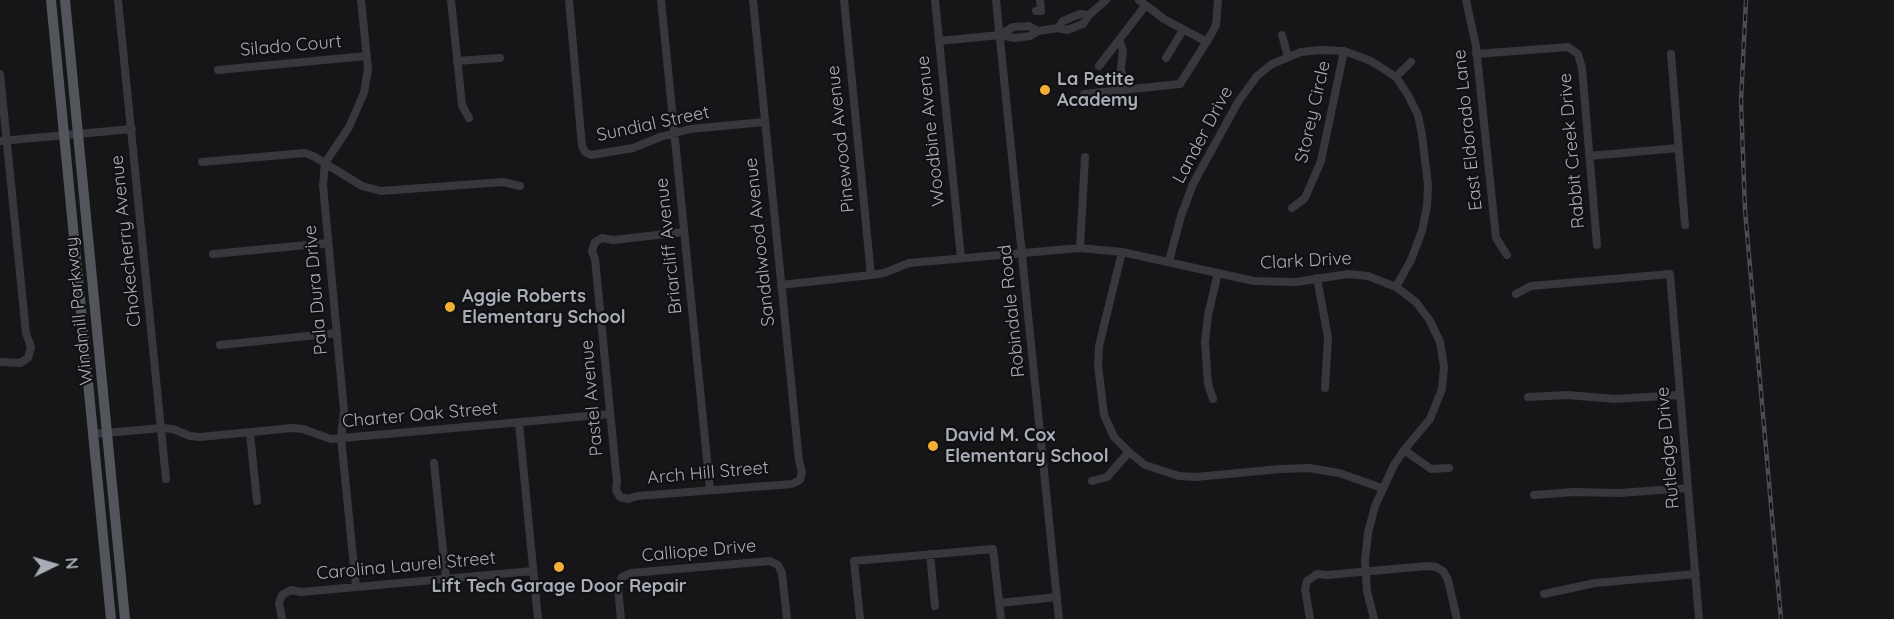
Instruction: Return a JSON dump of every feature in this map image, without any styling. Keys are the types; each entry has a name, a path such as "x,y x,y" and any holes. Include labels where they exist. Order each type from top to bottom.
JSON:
{"main road":[{"name":"Windmill Parkway","path":"51,0 111,619"},
{"name":"Windmill Parkway","path":"65,0 125,619"}],"street":[{"name":"Chokecherry Avenue","path":"118,0 166,478"},
{"path":"325,163 361,104 367,81 367,56 361,0"},
{"path":"451,0 462,105 469,118"},
{"name":"Sundial Street","path":"569,0 582,146 585,152 591,154 633,148 675,132 690,129 764,122"},
{"name":"Briarcliff Avenue","path":"661,0 711,489"},
{"name":"Sandalwood Avenue","path":"753,0 799,461 802,472 800,480"},
{"name":"Pinewood Avenue","path":"844,0 871,275"},
{"name":"Woodbine Avenue","path":"935,0 961,258"},
{"name":"Robindale Road","path":"996,0 1059,619"},
{"path":"1035,11 1041,11 1040,0"},
{"path":"939,41 1000,35 1013,27 1029,26 1038,31 1058,28 1067,30 1083,24 1089,15 1107,0"},
{"path":"1084,94 1180,84 1216,25 1218,0"},
{"name":"East Eldorado Lane","path":"1466,0 1476,54 1496,238 1507,255"},
{"path":"1099,66 1119,40 1142,3 1183,30 1207,42"},
{"path":"1166,58 1183,30"},
{"path":"1281,35 1288,57"},
{"path":"1119,40 1123,50 1121,68 1125,90"},
{"name":"Rabbit Creek Drive","path":"1476,54 1568,47 1578,54 1582,68 1597,245"},
{"name":"Lander Drive","path":"1169,261 1192,184 1238,102 1257,76 1272,64 1288,57 1321,50 1344,51 1371,61 1396,77 1418,116 1428,185 1427,206 1422,231 1411,260 1396,287"},
{"name":"Storey Circle","path":"1292,208 1305,198 1321,161 1344,51"},
{"path":"1671,54 1685,225"},
{"name":"Silado Court","path":"218,70 367,56"},
{"path":"457,61 500,58"},
{"path":"1396,77 1411,62"},
{"path":"0,74 3,141 26,333 31,347 28,358 20,363 0,362"},
{"path":"3,141 132,129"},
{"path":"1589,156 1678,148"},
{"path":"202,162 305,153 362,186 381,191 503,182 520,186"},
{"path":"1080,248 1084,157"},
{"name":"Pala Dura Drive","path":"325,163 323,185 344,411 341,438 356,587"},
{"name":"Pastel Avenue","path":"620,497 616,490 596,259 592,251 595,242 603,238 613,240 684,232"},
{"path":"213,254 328,243"},
{"name":"Clark Drive","path":"781,285 884,273 909,263 1080,248 1122,252 1254,281 1275,282 1348,274 1368,276 1396,287 1416,302 1430,321 1440,342 1444,366 1442,389 1431,419 1404,450 1382,488 1368,533 1367,591 1374,619"},
{"path":"1122,252 1099,346 1098,365 1104,415 1114,437 1129,452 1145,465 1179,476 1196,477 1309,468 1340,473 1382,488"},
{"path":"1213,399 1208,384 1205,342 1208,315 1218,273"},
{"name":"Rutledge Drive","path":"1516,294 1531,286 1670,274 1700,619"},
{"path":"1317,278 1328,337 1325,388"},
{"path":"220,345 337,333"},
{"path":"1528,397 1567,395 1615,399 1680,395"},
{"name":"Charter Oak Street","path":"93,434 162,428 200,437 292,428 303,429 331,439 610,414"},
{"path":"519,423 538,619"},
{"path":"250,433 256,501"},
{"path":"1404,450 1431,469 1449,468"},
{"path":"1092,481 1107,477 1129,452"},
{"path":"434,463 446,579"},
{"name":"Arch Hill Street","path":"620,497 628,499 637,496 711,489 792,484 800,480"},
{"path":"1534,495 1574,492 1619,493 1688,488"},
{"path":"860,619 854,561 993,549 1001,619"},
{"path":"930,554 936,606"},
{"name":"Calliope Drive","path":"621,619 618,587 622,577 631,573 770,561 778,565 782,573 787,619"},
{"path":"1310,619 1305,590 1307,581 1317,574 1436,567 1443,571 1448,580 1457,619"},
{"name":"Carolina Laurel Street","path":"282,619 279,603 282,595 291,590 301,592 534,571"},
{"path":"1544,594 1595,583 1696,574"},
{"path":"1000,603 1057,597"}],"railway":[{"path":"1746,0 1741,101 1745,210 1781,619"}],"place":[{"name":"La Petite Academy","path":"1045,90"},
{"name":"Aggie Roberts Elementary School","path":"450,307"},
{"name":"David M. Cox Elementary School","path":"933,446"},
{"name":"Lift Tech Garage Door Repair","path":"559,567"}]}
